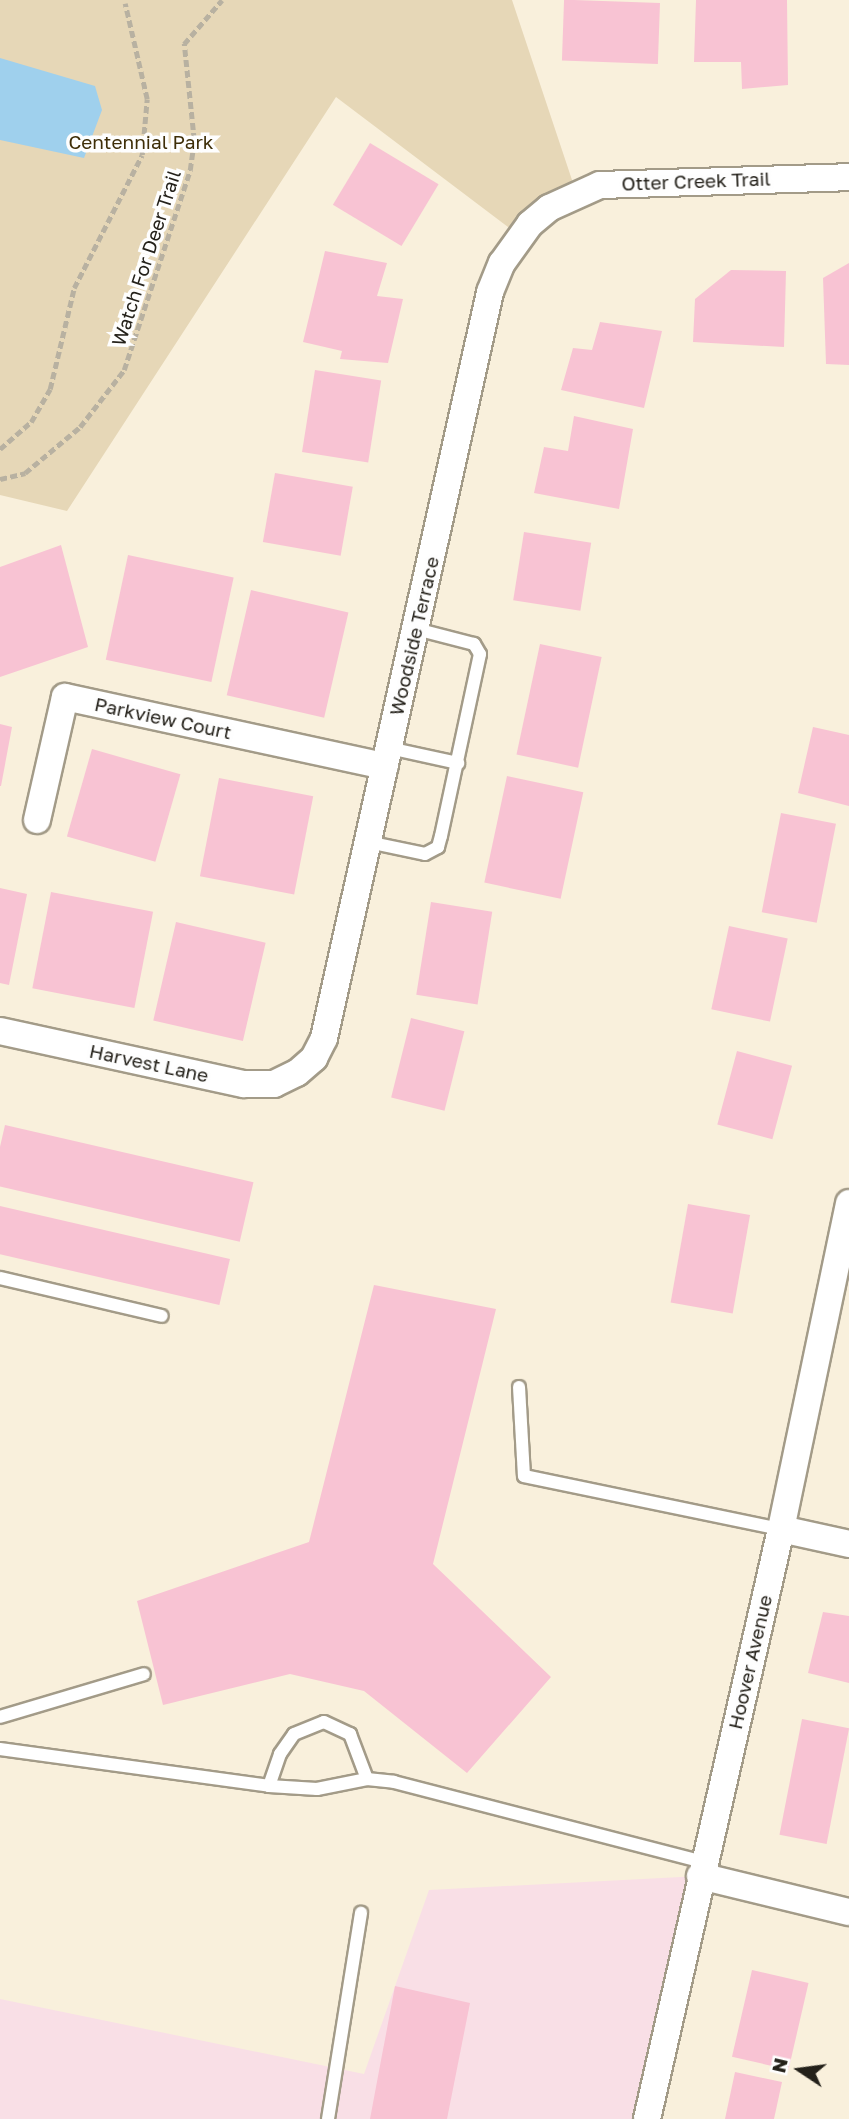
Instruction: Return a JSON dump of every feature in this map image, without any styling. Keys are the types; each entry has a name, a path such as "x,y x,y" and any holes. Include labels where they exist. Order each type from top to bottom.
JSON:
{"street":[{"name":"Otter Creek Trail","path":"549,208 600,185 849,177"},
{"name":"Woodside Terrace","path":"297,1073 314,1058 324,1038 490,292 513,245 549,208"},
{"name":"Parkview Court","path":"37,820 65,697 387,757"},
{"name":"Harvest Lane","path":"0,1031 244,1084 274,1084 297,1073"},
{"name":"Hoover Avenue","path":"648,2119 701,1869 781,1529 849,1203"},
{"path":"781,1529 849,1544"},
{"path":"701,1869 849,1912"}],"lane":[{"path":"368,842 425,854 434,850 458,763 480,649 455,637 416,629"},
{"path":"387,757 458,763"},
{"path":"0,1278 162,1316"},
{"path":"519,1387 524,1476 781,1529"},
{"path":"0,1717 144,1674"},
{"path":"269,1786 280,1754 294,1734 324,1721 350,1734 366,1779"},
{"path":"0,1749 269,1786 317,1789 366,1779 394,1782 701,1869"},
{"path":"328,2119 361,1913"}],"path":[{"name":"Watch For Deer Trail","path":"0,479 25,473 80,427 124,370 190,170 194,140 184,44 222,0"},
{"name":"Watch For Deer Trail","path":"0,449 31,422 50,390 62,322 74,288 142,155 147,99 125,4"}],"shaded area":[{"path":"700,1876 647,2119 0,2119 0,1999 364,2074 429,1890"}],"green space":[{"name":"Centennial Park","path":"0,0 512,0 576,192 520,236 336,97 67,511 0,495"}],"water":[{"path":"0,58 95,86 102,110 84,158 0,140"}],"building":[{"path":"564,0 660,3 658,64 562,61"},
{"path":"696,0 787,0 788,85 742,89 741,62 694,62"},
{"path":"370,143 439,184 401,246 333,205"},
{"path":"325,251 387,263 377,296 403,299 388,363 340,359 342,351 303,342"},
{"path":"849,263 849,365 826,364 823,278"},
{"path":"731,270 786,271 784,347 693,342 695,299"},
{"path":"600,322 662,331 644,408 561,390 573,348 592,350"},
{"path":"315,370 381,380 368,462 302,452"},
{"path":"574,416 633,429 619,509 534,493 544,447 568,451"},
{"path":"275,473 353,487 341,556 263,542"},
{"path":"524,532 591,543 580,611 513,600"},
{"path":"61,545 88,647 0,677 0,567"},
{"path":"128,555 234,577 211,682 106,660"},
{"path":"251,590 348,612 324,718 227,695"},
{"path":"540,644 602,657 578,768 517,755"},
{"path":"0,724 12,727 1,786 0,786"},
{"path":"813,727 849,735 849,806 798,793"},
{"path":"92,749 180,774 155,862 67,836"},
{"path":"507,776 583,792 561,899 484,883"},
{"path":"219,778 313,796 294,894 200,876"},
{"path":"781,813 836,824 817,923 762,912"},
{"path":"0,888 27,894 9,985 0,983"},
{"path":"51,892 153,912 134,1008 32,988"},
{"path":"431,902 492,912 478,1005 416,995"},
{"path":"176,922 266,943 243,1041 153,1020"},
{"path":"729,926 788,938 770,1022 711,1009"},
{"path":"411,1018 464,1031 445,1111 391,1098"},
{"path":"737,1051 792,1066 772,1139 717,1124"},
{"path":"5,1125 253,1182 240,1242 0,1186 0,1147"},
{"path":"688,1204 750,1215 733,1313 671,1302"},
{"path":"0,1206 230,1259 219,1305 0,1254"},
{"path":"374,1285 496,1309 433,1564 551,1677 467,1773 364,1691 290,1674 163,1705 137,1601 309,1542"},
{"path":"823,1612 849,1616 849,1683 808,1673"},
{"path":"802,1719 849,1728 827,1844 779,1835"},
{"path":"752,1970 809,1983 788,2070 732,2057"},
{"path":"395,1986 470,2003 447,2119 370,2119"},
{"path":"735,2072 782,2082 774,2119 725,2119"}]}
